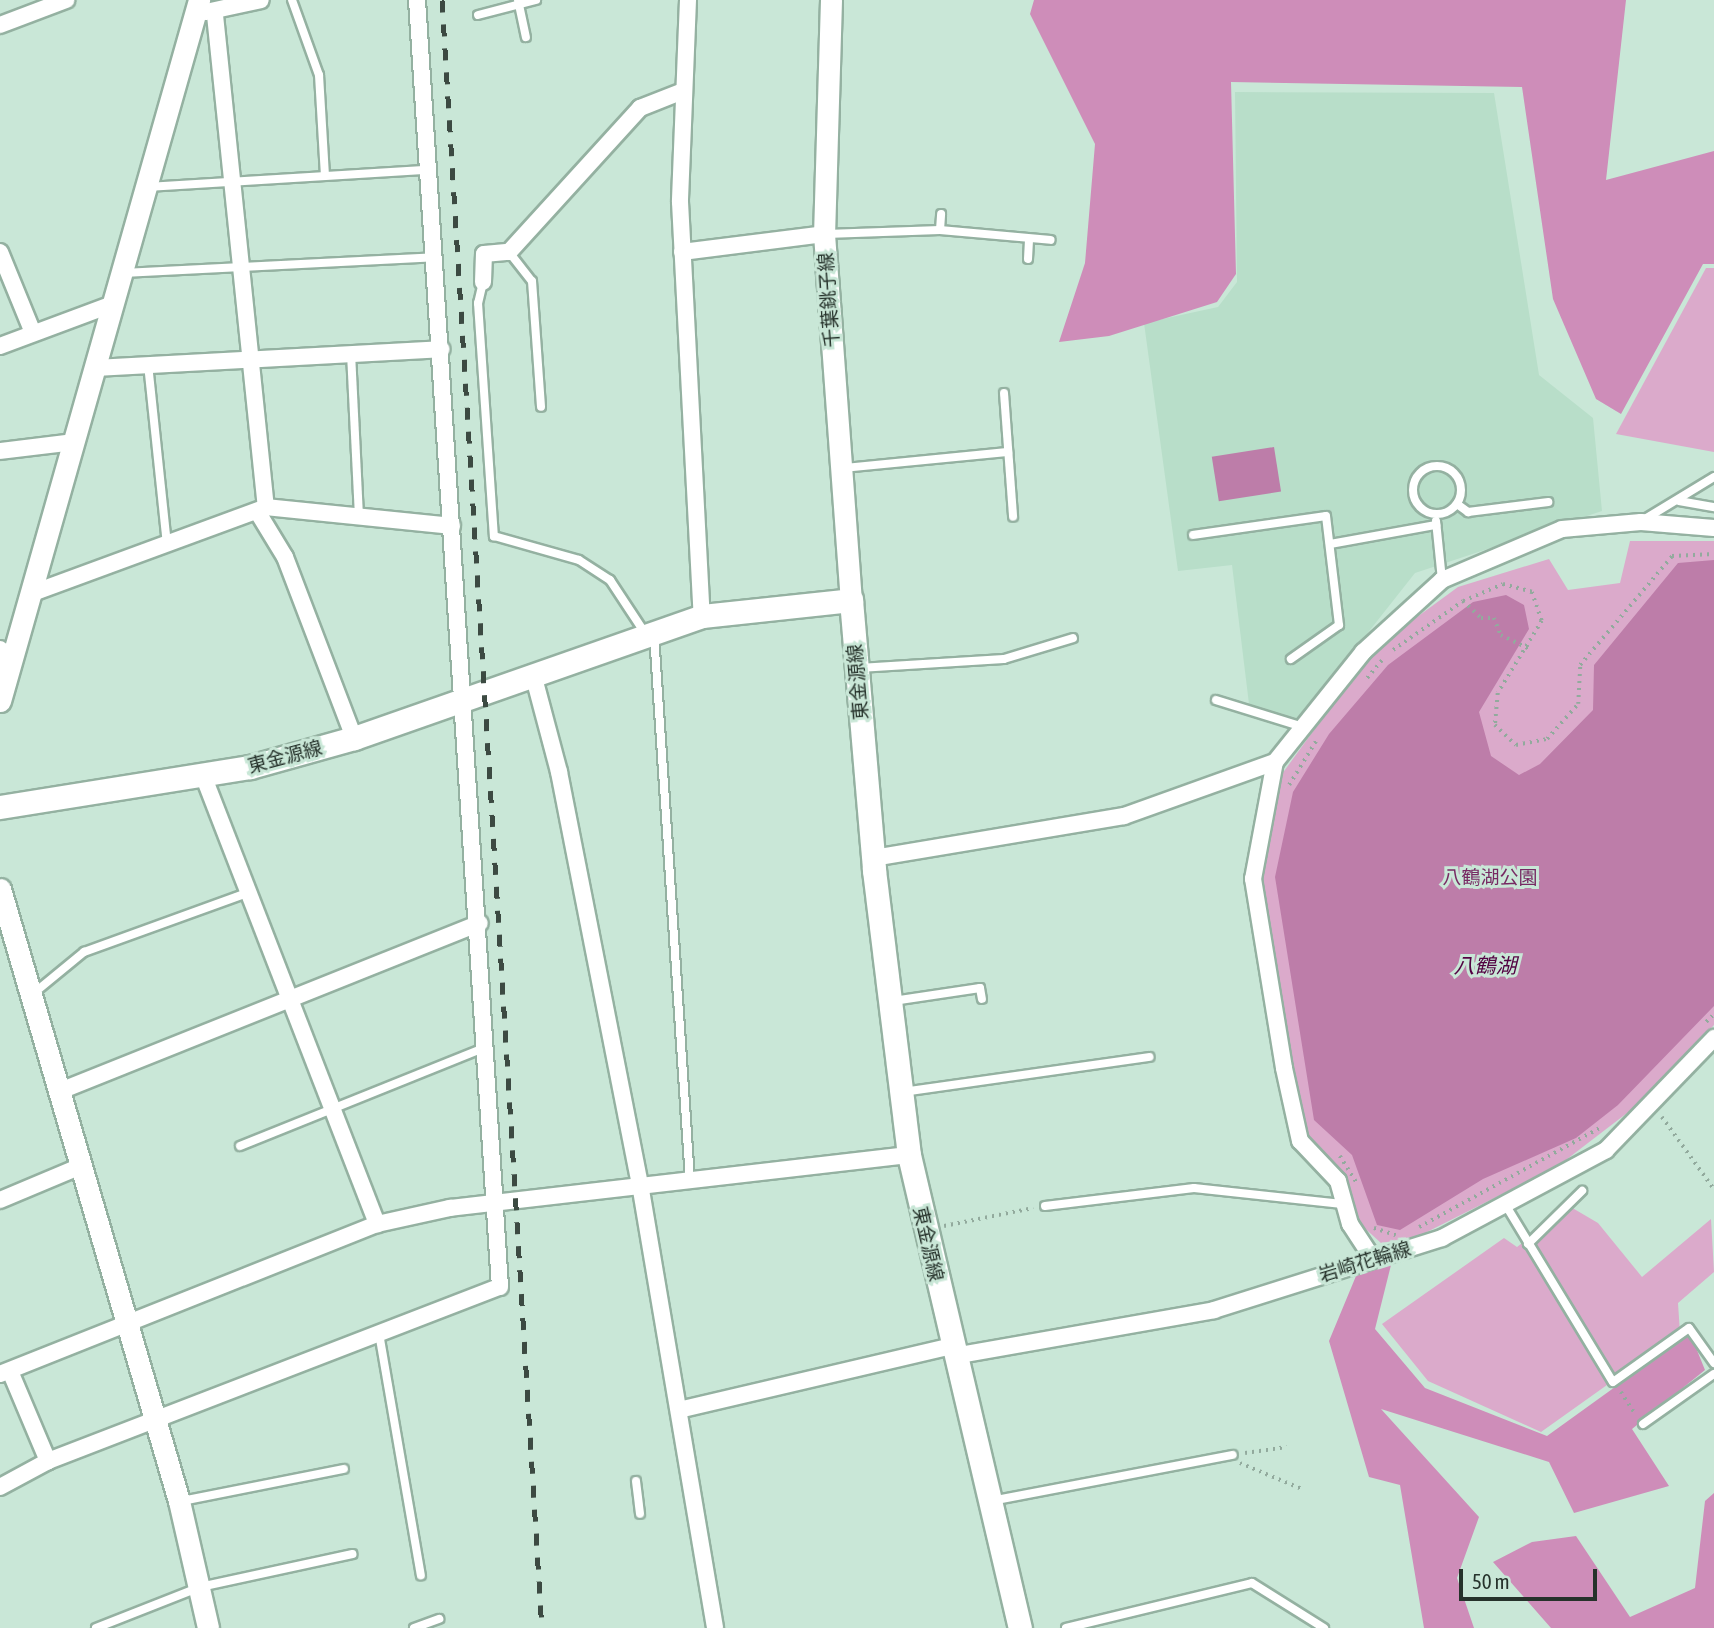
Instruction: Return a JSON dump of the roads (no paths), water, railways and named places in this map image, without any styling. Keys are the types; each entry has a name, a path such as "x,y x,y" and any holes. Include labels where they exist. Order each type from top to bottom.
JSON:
{"main road":[{"name":"東金源線","path":"0,807 204,775 354,738 702,616 851,600 873,858 909,1155 924,1230 1020,1628"}],"street":[{"path":"0,25 66,0"},
{"path":"203,8 261,0"},
{"path":"0,1487 48,1461 500,1287 488,1046 417,0"},
{"path":"688,0 683,91 682,251 697,432 702,616"},
{"name":"千葉銚子線","path":"831,0 824,234 851,600"},
{"path":"203,8 237,180 246,267 261,509 285,557 354,738"},
{"path":"0,701 146,187 203,8"},
{"path":"483,282 484,254 509,252 640,108 683,91"},
{"path":"682,251 824,234"},
{"path":"0,252 33,333"},
{"path":"0,346 113,304"},
{"path":"94,368 252,357 441,349"},
{"path":"0,451 74,442"},
{"path":"30,594 261,509 452,527"},
{"path":"1373,1259 1342,1204 1338,1181 1300,1141 1253,879 1275,762 1363,652 1442,580 1562,529 1641,522 1714,528"},
{"path":"0,649 9,670"},
{"path":"533,674 559,772 641,1190 715,1628"},
{"path":"873,858 1111,819 1275,762"},
{"path":"204,775 287,1000 377,1224"},
{"path":"2,904 32,995 179,1502 208,1628"},
{"path":"60,1091 480,923"},
{"name":"岩崎花輪線","path":"679,1410 953,1351 1214,1310 1442,1238 1606,1150 1654,1106 1714,1038"},
{"path":"48,1461 5,1373 377,1224 450,1208 498,1206 641,1190 909,1155"},
{"path":"0,1200 81,1166"}],"lane":[{"path":"292,0 319,75 325,175"},
{"path":"478,15 518,2 536,0"},
{"path":"518,2 526,37"},
{"path":"146,187 427,170"},
{"path":"940,230 942,214"},
{"path":"824,234 940,230 1051,240"},
{"path":"1028,259 1029,240"},
{"path":"509,252 532,281 541,407"},
{"path":"121,274 435,257"},
{"path":"483,282 478,303 494,536 555,548 610,580 651,634 690,1183"},
{"path":"351,353 359,517"},
{"path":"148,364 167,544"},
{"path":"1004,393 1013,517"},
{"path":"841,468 1008,452"},
{"path":"1435,514 1457,503 1461,488 1454,473 1439,466 1423,470 1414,484 1415,500 1435,514 1442,580"},
{"path":"1641,522 1714,477"},
{"path":"1679,501 1714,507"},
{"path":"1457,503 1468,512 1548,502"},
{"path":"1193,535 1326,516 1339,625 1291,659"},
{"path":"1330,544 1436,525"},
{"path":"856,668 1004,659 1073,638"},
{"path":"1216,700 1303,727"},
{"path":"32,995 84,952 247,893"},
{"path":"890,1001 980,988 982,999"},
{"path":"240,1146 328,1105 488,1046"},
{"path":"901,1092 1150,1057"},
{"path":"1045,1206 1195,1188 1342,1204"},
{"path":"1528,1244 1582,1191"},
{"path":"1505,1204 1613,1382 1689,1328 1714,1363"},
{"path":"379,1333 421,1575"},
{"path":"1643,1424 1714,1374"},
{"path":"989,1501 1233,1455"},
{"path":"179,1502 344,1469"},
{"path":"636,1481 640,1514"},
{"path":"96,1628 200,1587 352,1554"},
{"path":"1066,1628 1252,1583 1324,1628"},
{"path":"414,1628 439,1619"}],"water":[{"path":"1274,447 1281,491 1219,501 1212,457"},
{"name":"八鶴湖","path":"1714,560 1714,1006 1618,1105 1576,1138 1483,1179 1400,1230 1377,1225 1352,1155 1314,1120 1275,877 1293,792 1329,734 1388,665 1473,602 1506,595 1524,605 1529,629 1479,712 1491,756 1519,775 1540,764 1593,710 1594,665 1678,563"}],"railway":[{"path":"442,0 542,1628"}],"park label":[{"name":"八鶴湖公園","path":"1490,878"}]}
